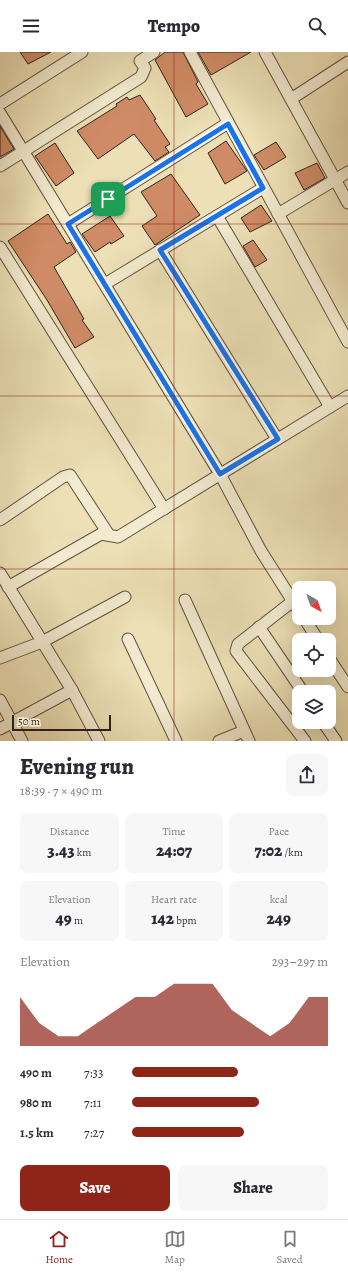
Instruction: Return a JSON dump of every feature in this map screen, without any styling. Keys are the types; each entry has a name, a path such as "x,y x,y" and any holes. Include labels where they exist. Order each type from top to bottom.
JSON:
{"street":[{"path":"0,166 141,77 144,74 145,68 140,61 154,52"},
{"path":"190,52 348,341"},
{"path":"265,52 348,203"},
{"path":"0,104 76,54"},
{"path":"291,99 348,62"},
{"path":"0,112 220,474 261,551 292,600"},
{"path":"68,224 228,124"},
{"path":"278,214 348,172"},
{"path":"105,284 263,188"},
{"path":"217,216 330,407"},
{"path":"0,247 164,509"},
{"path":"160,250 278,439"},
{"path":"8,587 101,534 118,537 348,396"},
{"path":"0,520 63,477 70,475 109,535"},
{"path":"0,573 72,690 99,741"},
{"path":"0,658 42,642 125,597"},
{"path":"185,600 246,736 219,741"},
{"path":"292,608 259,627 238,644 236,651 306,741"},
{"path":"259,627 298,685"},
{"path":"128,639 176,741"},
{"path":"336,669 348,687"},
{"path":"0,729 72,690"},
{"path":"0,700 22,741"},
{"path":"328,729 336,741"}],"building":[{"path":"20,52 51,52 28,64"},
{"path":"165,52 183,52 198,82 196,84 208,104 186,117 155,60"},
{"path":"198,52 251,52 211,75"},
{"path":"140,95 170,144 165,147 169,152 155,161 134,134 98,159 77,131 117,106 116,104 127,97 129,100"},
{"path":"0,126 14,149 0,157"},
{"path":"226,141 247,171 225,184 208,153"},
{"path":"276,142 286,157 264,170 254,155"},
{"path":"55,143 74,173 56,186 35,156"},
{"path":"317,163 325,178 304,190 295,173"},
{"path":"171,174 200,215 155,245 142,226 157,216 141,192"},
{"path":"261,205 272,221 250,232 241,218"},
{"path":"48,214 67,244 70,242 76,252 54,267 84,319 82,320 94,337 75,348 47,300 8,241"},
{"path":"110,216 124,236 111,244 110,242 95,252 82,234"},
{"path":"253,240 267,260 255,267 243,246"}],"route":[{"path":"228,124 263,188 160,250 278,439 220,474 68,224 108,199 228,124"}]}
